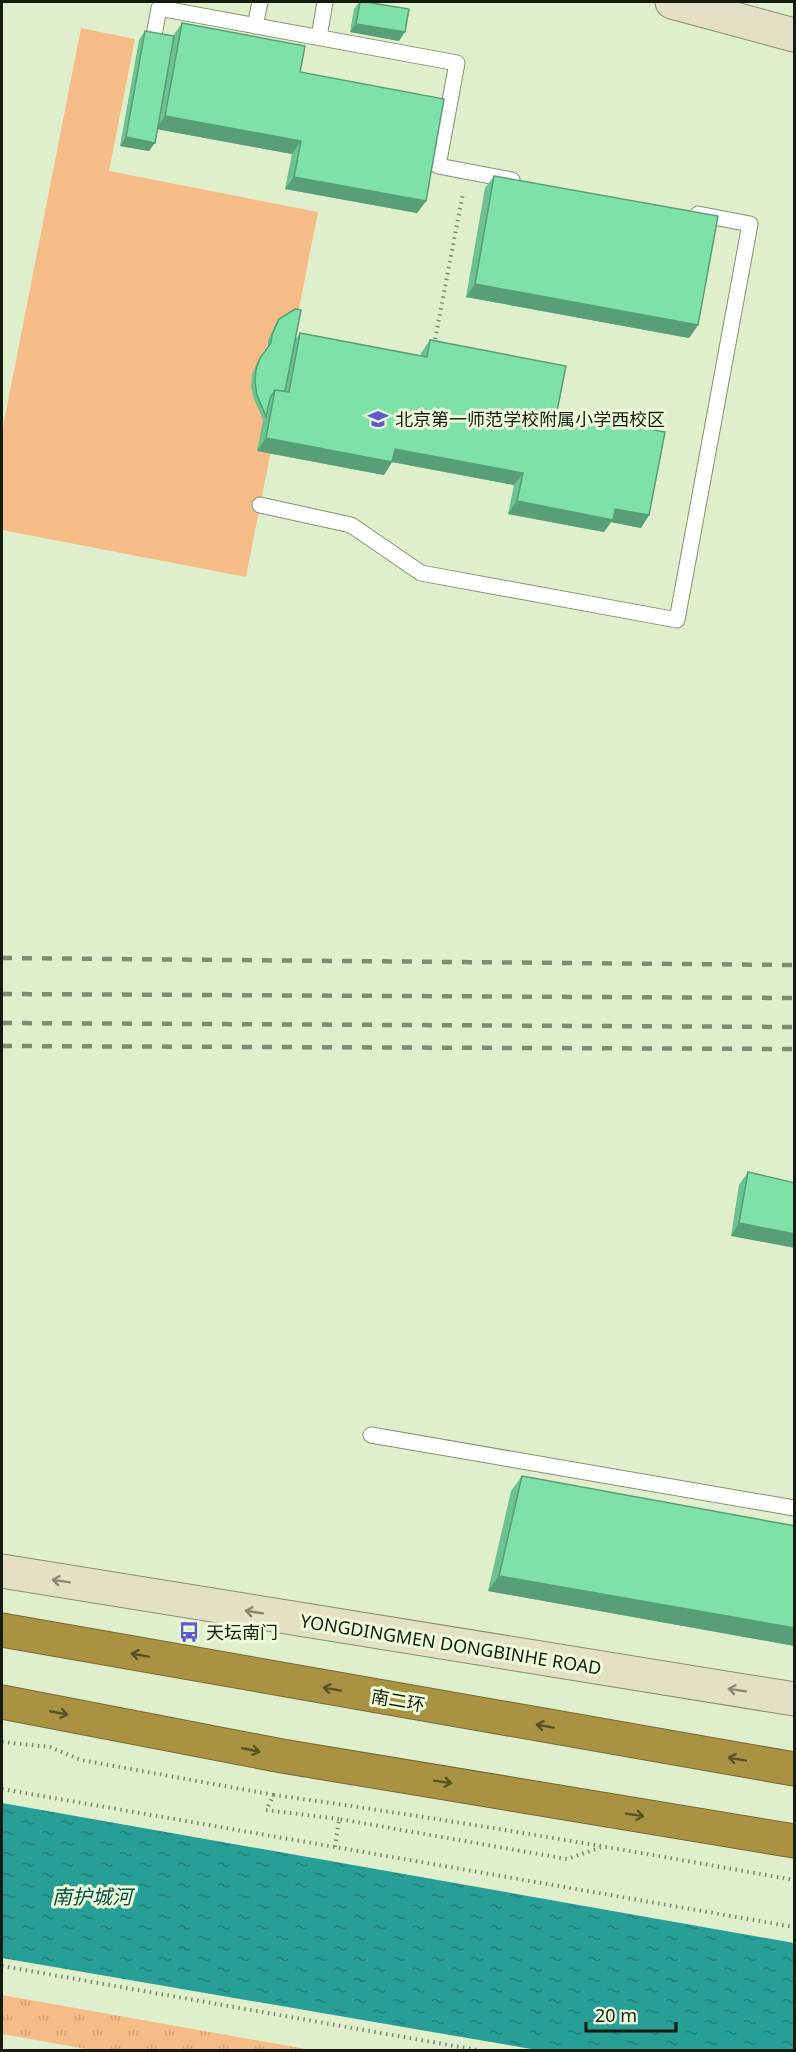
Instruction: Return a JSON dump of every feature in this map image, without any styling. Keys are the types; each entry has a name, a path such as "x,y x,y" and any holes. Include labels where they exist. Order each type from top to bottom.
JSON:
{"highway":[{"name":"南二环","path":"2,1630 795,1769"},
{"path":"2,1702 282,1756 795,1841"}],"street":[{"path":"672,2 795,35"},
{"name":"YONGDINGMEN DONGBINHE ROAD","path":"2,1571 795,1699"}],"lane":[{"path":"255,26 260,2"},
{"path":"319,38 325,2"},
{"path":"148,65 159,8 457,63 438,166 526,182"},
{"path":"260,505 351,525 421,573 677,620 750,224 679,211"},
{"path":"371,1435 795,1508"}],"path":[{"path":"432,355 467,172"},
{"path":"2,1742 50,1747 81,1760 274,1795 424,1816 795,1880"},
{"path":"2,1789 795,1927"},
{"path":"274,1795 266,1810 339,1819 567,1859 606,1846"},
{"path":"335,1847 339,1819"},
{"path":"2,1966 477,2050"}],"green space":[{"path":"81,28 135,39 109,171 318,212 246,577 2,530 2,432"},
{"path":"2,1995 311,2050 92,2050 2,2034"}],"water":[{"name":"南护城河","path":"2,1803 794,1943 794,2050 537,2050 2,1958"}],"building":[{"path":"360,2 409,9 405,32 356,24"},
{"path":"182,23 305,46 300,72 444,99 426,201 294,177 301,141 165,116"},
{"path":"145,31 174,36 155,143 126,137"},
{"path":"494,176 718,216 698,325 475,284"},
{"path":"295,309 301,310 285,391 275,390 270,398 266,416 257,395 256,370 260,358 271,343 279,319"},
{"path":"300,333 427,357 430,340 566,366 557,411 665,432 649,515 615,509 613,520 517,501 523,473 395,449 392,462 266,438 275,390 289,392"},
{"path":"748,1172 795,1183 795,1234 739,1223"},
{"path":"522,1476 795,1526 795,1628 499,1576"}],"railway":[{"path":"2,958 794,965"},
{"path":"2,994 794,998"},
{"path":"2,1023 794,1027"},
{"path":"2,1046 794,1049"}],"place":[{"name":"北京第一师范学校附属小学西校区","path":"378,419"},
{"name":"天坛南门","path":"189,1632"}]}
